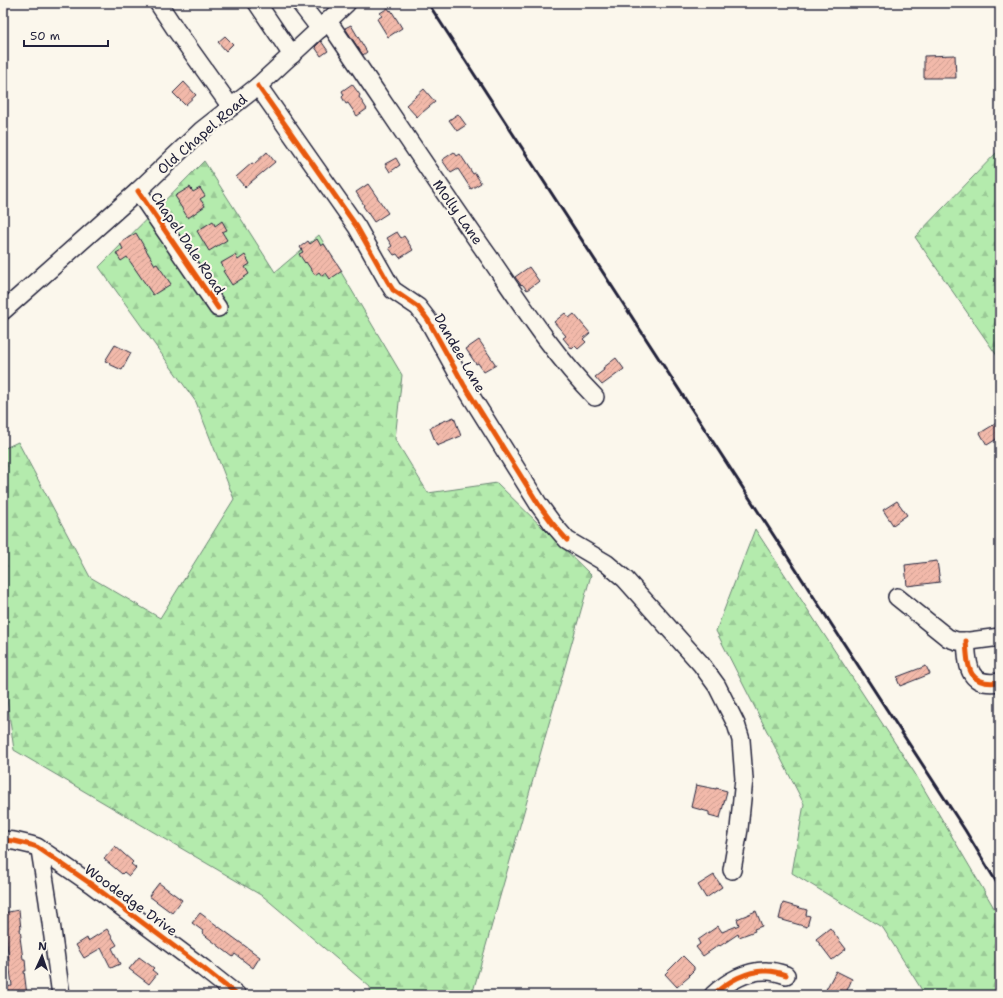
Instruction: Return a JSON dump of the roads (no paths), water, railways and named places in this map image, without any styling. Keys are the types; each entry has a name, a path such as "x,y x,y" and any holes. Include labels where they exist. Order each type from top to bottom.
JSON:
{"street":[{"path":"158,3 231,107"},
{"path":"257,3 292,55"},
{"name":"Molly Lane","path":"300,3 324,25 560,358 595,397"},
{"name":"Old Chapel Road","path":"3,311 138,191 202,130 258,86 347,3"},
{"name":"Dandee Lane","path":"258,86 357,227 393,290 418,307 428,320 464,384 539,505 553,524 567,540 606,563 625,579 701,664 717,686 736,724 741,740 744,779 739,829 732,870"},
{"name":"Chapel Dale Road","path":"138,191 218,308"},
{"path":"897,597 948,638 957,641 966,641 1000,637"},
{"path":"966,641 969,668 973,676 987,683 1000,682"},
{"name":"Woodedge Drive","path":"3,840 25,843 37,847 92,884 237,995"},
{"path":"40,850 61,995"},
{"path":"713,995 730,981 753,972 767,971 786,975"}],"railway":[{"path":"428,3 965,830 1000,888"}]}
